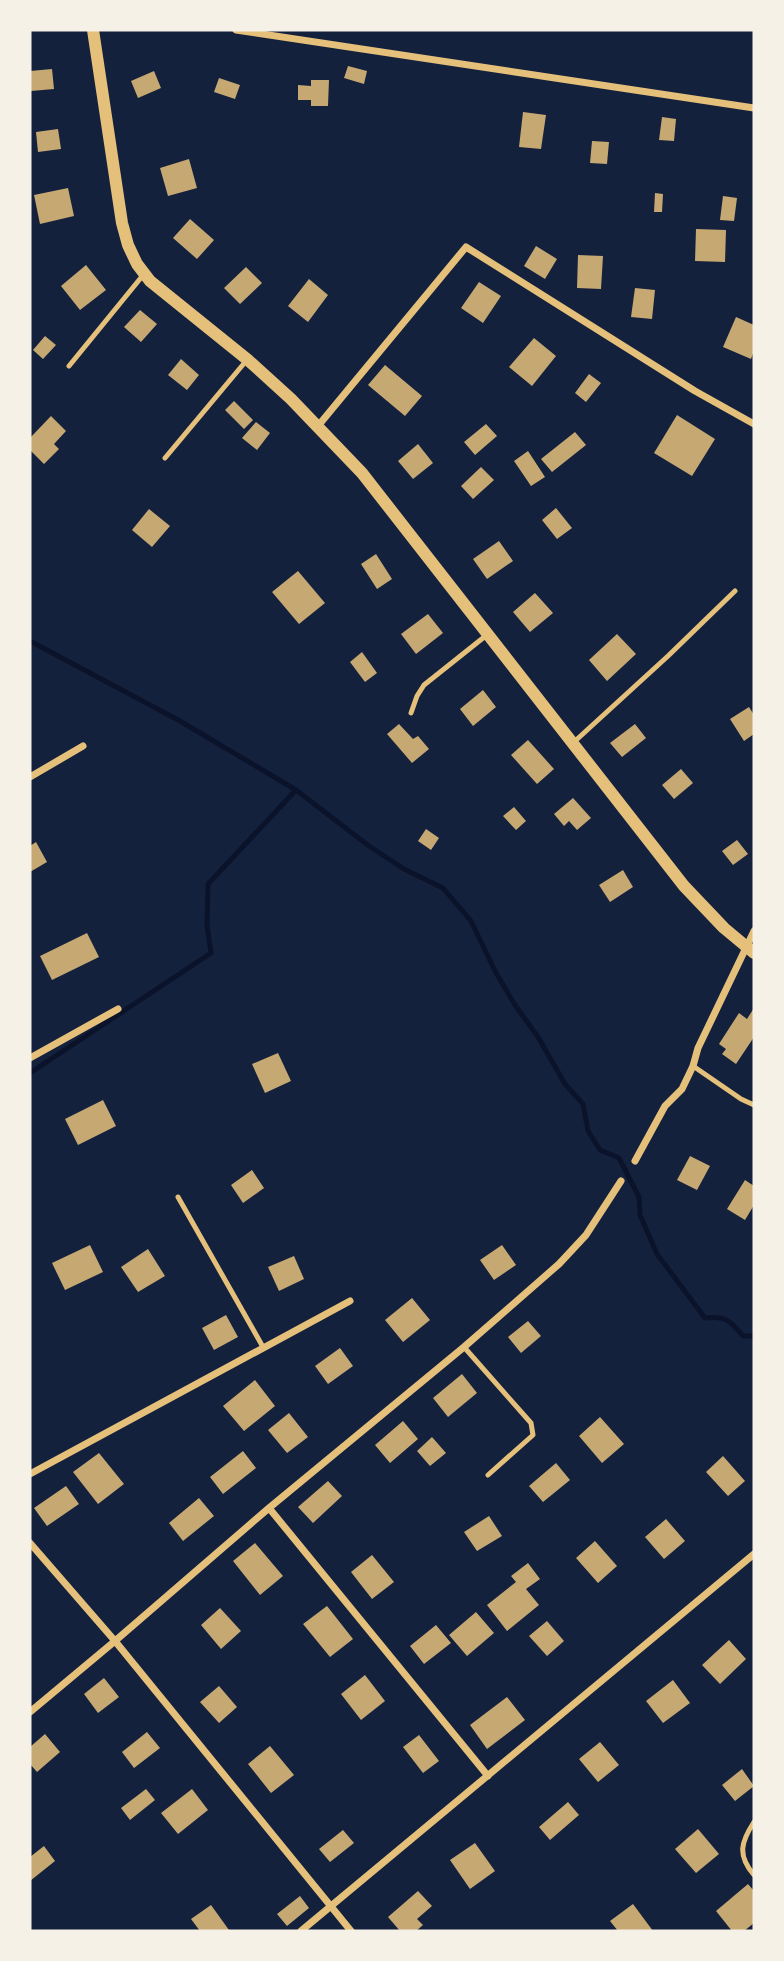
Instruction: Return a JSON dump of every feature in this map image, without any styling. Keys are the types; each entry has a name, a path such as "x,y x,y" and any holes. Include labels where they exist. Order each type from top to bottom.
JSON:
{"street":[{"path":"93,30 122,223 128,245 144,274 168,297 248,360 318,426 362,473 684,886 724,928 750,950"},
{"path":"236,30 754,108"},
{"path":"318,426 466,247 695,391 754,424"},
{"path":"30,777 83,746"},
{"path":"635,1161 665,1106 682,1089 698,1048 750,950 754,931"},
{"path":"30,1058 117,1009"},
{"path":"30,1712 559,1264 586,1235 621,1181"},
{"path":"30,1474 350,1301"},
{"path":"269,1508 488,1776"},
{"path":"30,1543 115,1641 351,1931"},
{"path":"301,1931 754,1553"}],"lane":[{"path":"69,366 144,274"},
{"path":"165,458 248,360"},
{"path":"572,744 735,591"},
{"path":"411,713 416,696 424,685 488,634"},
{"path":"693,1066 754,1105"},
{"path":"178,1197 263,1347"},
{"path":"464,1347 531,1423 533,1435 488,1475"},
{"path":"754,1822 743,1839 744,1863 754,1875"}],"building":[{"path":"348,66 367,71 364,84 344,78"},
{"path":"52,69 54,89 31,91 30,71"},
{"path":"154,71 161,88 138,98 131,81"},
{"path":"219,78 240,85 235,99 214,92"},
{"path":"311,80 329,80 328,106 311,106 311,100 298,100 298,85 311,86"},
{"path":"523,112 546,115 541,149 519,147"},
{"path":"662,117 676,119 674,141 659,140"},
{"path":"58,129 61,149 38,152 36,132"},
{"path":"592,141 609,142 607,164 590,163"},
{"path":"189,159 197,188 168,196 160,168"},
{"path":"68,188 74,216 40,224 34,195"},
{"path":"655,193 663,194 662,212 654,212"},
{"path":"723,196 737,198 734,221 720,220"},
{"path":"190,219 214,240 197,259 173,238"},
{"path":"696,229 726,230 725,262 695,261"},
{"path":"536,246 557,259 545,279 524,266"},
{"path":"578,255 603,256 601,289 577,288"},
{"path":"86,265 106,290 80,310 61,286"},
{"path":"246,267 262,283 240,304 224,288"},
{"path":"309,279 328,295 308,322 288,306"},
{"path":"479,282 501,296 483,323 461,308"},
{"path":"635,288 655,290 652,319 631,317"},
{"path":"140,310 157,324 141,342 124,327"},
{"path":"736,317 754,325 754,351 751,359 723,347"},
{"path":"45,336 56,345 43,359 33,350"},
{"path":"534,338 556,356 532,386 509,367"},
{"path":"181,359 199,375 187,390 168,375"},
{"path":"385,365 422,396 405,416 368,385"},
{"path":"589,374 601,383 586,402 575,393"},
{"path":"234,401 253,420 244,429 225,410"},
{"path":"677,415 715,439 692,476 654,453"},
{"path":"51,416 66,431 54,444 59,449 44,464 30,450 30,438"},
{"path":"256,422 270,433 257,450 242,438"},
{"path":"486,424 497,436 475,455 464,442"},
{"path":"575,432 586,445 552,472 541,459"},
{"path":"418,444 433,463 413,479 398,461"},
{"path":"528,451 545,477 531,486 514,461"},
{"path":"481,467 494,480 473,499 461,486"},
{"path":"556,508 572,528 557,539 542,520"},
{"path":"149,509 170,526 152,547 132,530"},
{"path":"499,541 513,561 487,579 473,559"},
{"path":"376,554 392,579 377,589 361,564"},
{"path":"298,571 325,603 299,624 272,592"},
{"path":"535,593 553,613 530,632 513,612"},
{"path":"428,614 443,633 416,654 401,634"},
{"path":"617,634 636,654 607,681 589,660"},
{"path":"362,652 377,673 365,682 350,662"},
{"path":"483,690 496,707 473,726 460,709"},
{"path":"749,707 754,715 754,734 744,741 730,719"},
{"path":"399,724 413,739 418,736 429,749 412,763 387,734"},
{"path":"635,724 646,738 622,757 610,743"},
{"path":"528,740 554,769 537,784 511,755"},
{"path":"681,769 693,783 674,799 662,785"},
{"path":"573,798 591,818 577,830 569,821 564,826 554,814"},
{"path":"514,807 526,821 516,830 503,816"},
{"path":"426,829 439,838 431,850 418,841"},
{"path":"737,840 748,854 733,865 722,851"},
{"path":"36,842 47,862 30,872 30,846"},
{"path":"623,870 633,887 610,902 599,885"},
{"path":"87,933 99,957 52,980 40,956"},
{"path":"754,1008 754,1037 736,1064 722,1054 726,1049 719,1044 739,1013 747,1019"},
{"path":"278,1053 291,1081 265,1093 252,1064"},
{"path":"103,1100 116,1126 78,1145 65,1119"},
{"path":"690,1156 710,1166 697,1190 677,1180"},
{"path":"252,1170 264,1188 243,1203 231,1185"},
{"path":"745,1180 754,1186 754,1205 745,1220 727,1209"},
{"path":"90,1245 103,1272 65,1290 52,1263"},
{"path":"502,1245 516,1265 494,1280 480,1260"},
{"path":"148,1249 165,1276 138,1292 121,1267"},
{"path":"294,1256 304,1279 279,1291 268,1267"},
{"path":"412,1298 430,1320 403,1342 385,1320"},
{"path":"226,1315 238,1337 214,1350 202,1328"},
{"path":"528,1321 541,1336 521,1353 508,1337"},
{"path":"340,1348 353,1366 328,1384 315,1366"},
{"path":"462,1374 477,1393 448,1417 433,1398"},
{"path":"255,1380 275,1406 244,1431 223,1406"},
{"path":"289,1413 308,1437 287,1453 268,1430"},
{"path":"600,1417 624,1444 602,1463 579,1436"},
{"path":"403,1421 418,1439 390,1463 375,1445"},
{"path":"432,1437 446,1453 430,1466 417,1451"},
{"path":"243,1451 256,1468 223,1494 210,1477"},
{"path":"99,1453 124,1484 98,1504 73,1472"},
{"path":"723,1456 745,1481 728,1496 706,1472"},
{"path":"556,1463 570,1480 543,1502 529,1486"},
{"path":"328,1481 342,1496 313,1523 298,1507"},
{"path":"66,1486 79,1504 47,1526 34,1508"},
{"path":"199,1498 214,1516 183,1541 169,1523"},
{"path":"489,1516 502,1536 477,1551 464,1532"},
{"path":"666,1519 685,1541 664,1559 645,1537"},
{"path":"595,1541 617,1566 598,1583 576,1558"},
{"path":"255,1543 283,1576 260,1595 233,1561"},
{"path":"372,1555 394,1582 372,1599 351,1572"},
{"path":"528,1563 540,1579 526,1589 539,1605 507,1631 487,1605 516,1582 511,1576"},
{"path":"327,1606 353,1639 330,1657 303,1624"},
{"path":"220,1608 241,1631 221,1649 201,1625"},
{"path":"476,1612 494,1633 467,1656 449,1635"},
{"path":"547,1621 564,1641 547,1656 529,1636"},
{"path":"436,1625 451,1643 424,1664 410,1646"},
{"path":"729,1640 746,1659 720,1684 702,1665"},
{"path":"365,1675 385,1701 361,1720 341,1694"},
{"path":"104,1678 119,1697 98,1713 84,1694"},
{"path":"673,1680 690,1703 663,1723 646,1701"},
{"path":"219,1686 237,1707 219,1723 200,1702"},
{"path":"507,1697 525,1720 487,1749 470,1725"},
{"path":"147,1732 160,1748 134,1768 122,1752"},
{"path":"45,1734 60,1752 37,1772 30,1764 30,1747"},
{"path":"419,1735 439,1761 423,1773 403,1747"},
{"path":"600,1742 619,1765 598,1782 579,1759"},
{"path":"270,1746 294,1775 271,1793 248,1764"},
{"path":"742,1769 754,1786 735,1801 722,1785"},
{"path":"146,1789 155,1800 130,1820 121,1808"},
{"path":"192,1789 208,1810 178,1834 161,1813"},
{"path":"568,1802 579,1815 550,1840 539,1827"},
{"path":"698,1829 719,1854 696,1873 675,1849"},
{"path":"343,1830 354,1843 330,1862 319,1849"},
{"path":"475,1843 495,1871 470,1889 450,1860"},
{"path":"44,1846 55,1861 30,1881 30,1857"},
{"path":"748,1884 754,1891 754,1923 744,1931 732,1931 716,1911"},
{"path":"418,1891 432,1906 417,1919 423,1925 416,1931 400,1931 388,1917"},
{"path":"300,1896 309,1908 287,1926 277,1914"},
{"path":"633,1904 653,1931 618,1931 610,1921"},
{"path":"211,1905 229,1930 200,1931 191,1919"}],"waterway":[{"path":"30,641 180,721 296,790 369,846 404,869 443,888 471,921 515,1005 538,1037 565,1084 583,1104 588,1131 600,1150 619,1158 639,1197 640,1215 657,1254 705,1318 722,1319 731,1323 743,1336 754,1336"},
{"path":"30,1073 211,953 207,926 208,884 296,790"}]}
